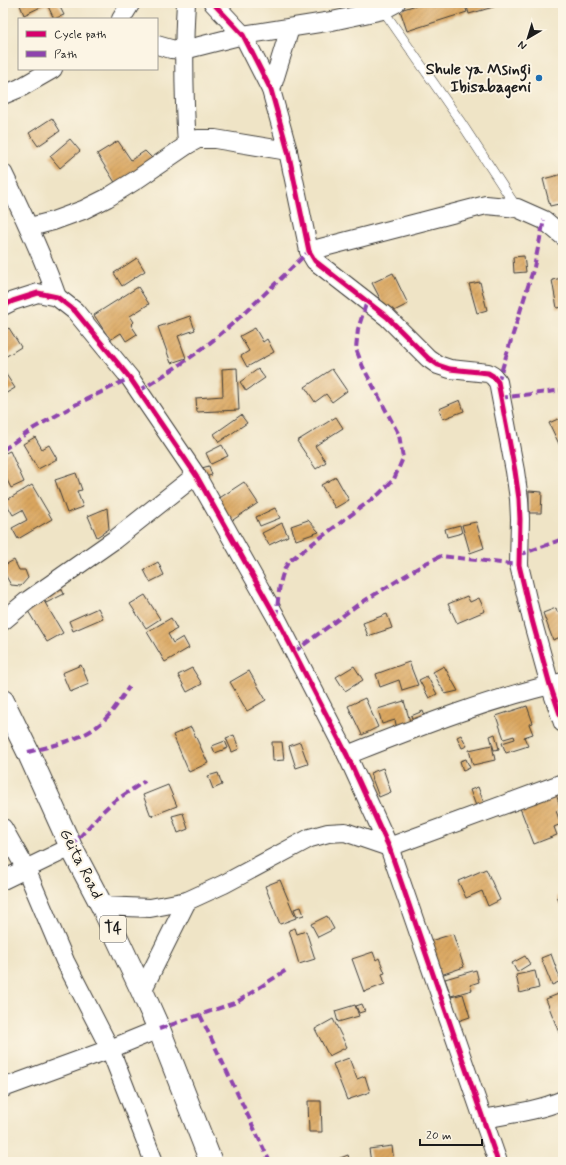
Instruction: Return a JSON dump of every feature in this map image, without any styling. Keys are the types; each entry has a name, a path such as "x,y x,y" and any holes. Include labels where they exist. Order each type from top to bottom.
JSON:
{"highway":[{"name":"Geita Road","path":"3,701 71,847 102,906 142,991 159,1029 211,1162"}],"street":[{"path":"122,18 131,3"},
{"path":"186,3 184,97 187,144"},
{"path":"212,3 243,35 271,90 288,150 309,251 315,261 387,317 433,361 450,369 488,373 498,382 515,471 520,519 519,565 532,620 556,684 563,723"},
{"path":"158,45 171,49 184,50 243,35 332,21 390,6"},
{"path":"271,90 290,28"},
{"path":"3,96 51,70"},
{"path":"30,227 53,221 83,210 107,198 136,180 187,144 198,140 215,139 288,150"},
{"path":"3,173 30,227 57,297"},
{"path":"309,251 486,205 516,208 544,220 563,236"},
{"path":"3,306 13,301 38,293 57,297 75,311 130,378 196,475 276,617 347,755 389,847 498,1162"},
{"path":"3,621 27,601 114,540 196,475"},
{"path":"347,755 491,701 556,684"},
{"path":"102,906 150,908 187,900 224,884 310,838 328,833 345,832 389,847 563,783"},
{"path":"3,828 26,869 65,961 110,1049 154,1162"},
{"path":"3,880 71,847"},
{"path":"142,991 187,900"},
{"path":"3,1088 110,1049 159,1029"},
{"path":"483,1119 528,1110 563,1100"}],"lane":[{"path":"390,6 460,121 516,208"}],"building":[{"path":"24,3 58,3 64,15 54,18 47,4 24,15 20,5"},
{"path":"423,3 464,3 467,12 407,31 400,10"},
{"path":"466,3 507,3 469,14"},
{"path":"52,118 60,131 38,146 29,133"},
{"path":"70,139 80,151 60,168 50,156"},
{"path":"118,141 131,160 145,151 154,160 116,184 97,154"},
{"path":"563,174 563,203 550,206 543,179"},
{"path":"524,256 526,272 514,273 513,257"},
{"path":"137,258 145,271 122,286 114,273"},
{"path":"393,273 408,304 388,314 372,283"},
{"path":"562,278 563,307 557,308 552,280"},
{"path":"480,282 487,310 477,313 469,284"},
{"path":"138,287 149,304 130,316 134,322 131,325 137,334 126,341 121,333 110,340 94,315"},
{"path":"190,316 195,330 178,336 186,358 171,363 158,327"},
{"path":"9,328 21,347 5,357 3,355 3,332"},
{"path":"255,328 263,342 267,339 274,352 247,367 241,356 249,351 240,336"},
{"path":"237,368 239,410 197,412 196,398 223,396 222,369"},
{"path":"258,369 265,378 246,391 240,382"},
{"path":"332,369 347,391 332,402 326,394 315,402 305,387"},
{"path":"3,370 15,388 3,395"},
{"path":"460,400 464,411 443,419 439,409"},
{"path":"241,415 247,423 219,442 214,434"},
{"path":"336,417 343,428 315,446 326,462 316,469 297,441"},
{"path":"558,419 563,430 563,445 560,446 549,423"},
{"path":"35,437 42,449 49,445 57,459 38,469 23,444"},
{"path":"222,445 228,456 211,464 206,453"},
{"path":"10,451 24,482 11,488 3,472 3,454"},
{"path":"209,466 212,475 201,478 198,469"},
{"path":"76,473 82,490 77,491 83,507 67,513 55,480"},
{"path":"336,477 349,500 335,508 321,485"},
{"path":"244,482 258,503 230,522 215,501"},
{"path":"32,485 52,519 18,539 12,528 27,520 22,510 13,515 5,501"},
{"path":"529,491 542,492 541,513 529,513"},
{"path":"107,508 109,529 97,537 88,516"},
{"path":"275,508 280,518 260,526 256,517"},
{"path":"308,520 319,532 296,540 291,526"},
{"path":"476,522 484,548 470,553 462,525"},
{"path":"282,523 288,536 269,545 262,533"},
{"path":"460,525 462,533 447,537 445,529"},
{"path":"14,560 19,570 25,570 28,578 21,586 11,585 3,571 3,566"},
{"path":"158,562 164,575 150,582 144,570"},
{"path":"59,583 64,594 46,603 41,592"},
{"path":"145,595 160,619 146,628 130,604"},
{"path":"467,596 470,602 479,598 485,611 457,623 448,604"},
{"path":"44,601 63,633 47,642 28,611"},
{"path":"98,608 103,618 73,631 69,621"},
{"path":"556,608 557,612 563,610 563,636 553,640 543,613"},
{"path":"387,614 392,628 368,636 363,623"},
{"path":"171,618 177,629 168,634 173,643 183,637 189,648 165,662 147,632"},
{"path":"409,662 418,685 402,690 399,680 380,687 376,674"},
{"path":"81,665 89,684 70,692 62,673"},
{"path":"354,666 363,680 345,691 336,677"},
{"path":"444,666 458,691 445,694 433,672"},
{"path":"192,668 202,684 187,692 178,675"},
{"path":"249,671 266,700 247,711 230,682"},
{"path":"427,676 437,694 429,698 419,680"},
{"path":"365,698 378,727 362,735 348,706"},
{"path":"404,701 411,725 397,729 395,720 382,724 378,709"},
{"path":"527,706 533,723 529,724 533,734 524,737 528,746 506,753 502,743 515,739 514,736 504,739 496,716"},
{"path":"423,711 426,719 414,724 411,716"},
{"path":"191,727 208,763 189,772 173,735"},
{"path":"495,734 499,749 494,750 490,736"},
{"path":"234,735 239,749 232,752 226,738"},
{"path":"461,735 467,746 462,748 457,737"},
{"path":"225,741 228,748 215,753 212,746"},
{"path":"272,742 282,742 284,760 273,761"},
{"path":"300,742 308,764 296,768 289,746"},
{"path":"492,745 495,760 473,765 469,750"},
{"path":"466,759 470,768 463,771 460,761"},
{"path":"383,768 391,792 379,797 370,773"},
{"path":"218,773 222,785 213,789 208,776"},
{"path":"168,785 177,806 151,816 143,795"},
{"path":"478,787 484,803 476,806 470,790"},
{"path":"556,794 561,809 556,811 561,824 554,827 557,835 534,844 520,808"},
{"path":"183,813 188,829 178,833 172,816"},
{"path":"486,869 500,900 488,906 482,891 466,898 458,881"},
{"path":"280,880 296,918 280,924 265,886"},
{"path":"563,894 563,910 557,897"},
{"path":"301,907 304,915 297,917 294,909"},
{"path":"327,916 334,929 318,937 311,924"},
{"path":"295,928 297,934 306,931 315,959 299,964 289,930"},
{"path":"453,934 464,967 438,976 427,942"},
{"path":"373,952 376,960 379,958 385,973 382,974 385,984 364,992 352,959"},
{"path":"551,954 561,981 552,985 541,958"},
{"path":"525,956 530,964 517,972 512,963"},
{"path":"476,970 479,982 470,985 472,990 451,996 445,979"},
{"path":"535,971 539,988 520,993 516,975"},
{"path":"561,993 563,999 563,1031 559,1033 546,999"},
{"path":"463,994 470,1017 458,1021 451,997"},
{"path":"362,1004 365,1011 359,1013 356,1006"},
{"path":"355,1005 359,1016 338,1022 335,1011"},
{"path":"333,1019 347,1047 329,1056 315,1029"},
{"path":"349,1058 357,1079 365,1076 370,1092 347,1100 333,1064"},
{"path":"308,1101 321,1101 322,1132 309,1132"},
{"path":"392,1146 394,1162 371,1162 369,1149"},
{"path":"348,1155 350,1162 330,1162"}],"marked path":[{"path":"498,382 534,267 544,220"},
{"path":"139,391 169,372 217,337 252,306 309,251"},
{"path":"276,617 281,581 285,567 289,561 379,494 394,479 403,458 399,435 363,367 356,349 358,329 367,301"},
{"path":"3,450 34,428 75,405 130,378"},
{"path":"500,398 563,390"},
{"path":"519,555 563,539"},
{"path":"294,652 356,606 426,563 441,556 519,565"},
{"path":"28,752 66,742 93,730 116,707 129,687"},
{"path":"71,847 102,812 113,802 145,781"},
{"path":"159,1029 237,1002 288,969"},
{"path":"200,1015 270,1162"}],"cycle path":[{"path":"213,3 243,35 271,90 288,151 309,251 315,261 387,317 428,358 438,365 450,369 488,373 498,382 519,499 519,565 550,685 563,723"},
{"path":"3,306 13,301 38,293 57,297 75,311 130,378 196,475 276,617 347,755 389,847 498,1162"}],"place":[{"name":"Shule ya Msingi Ibisabageni","path":"539,78"}]}
